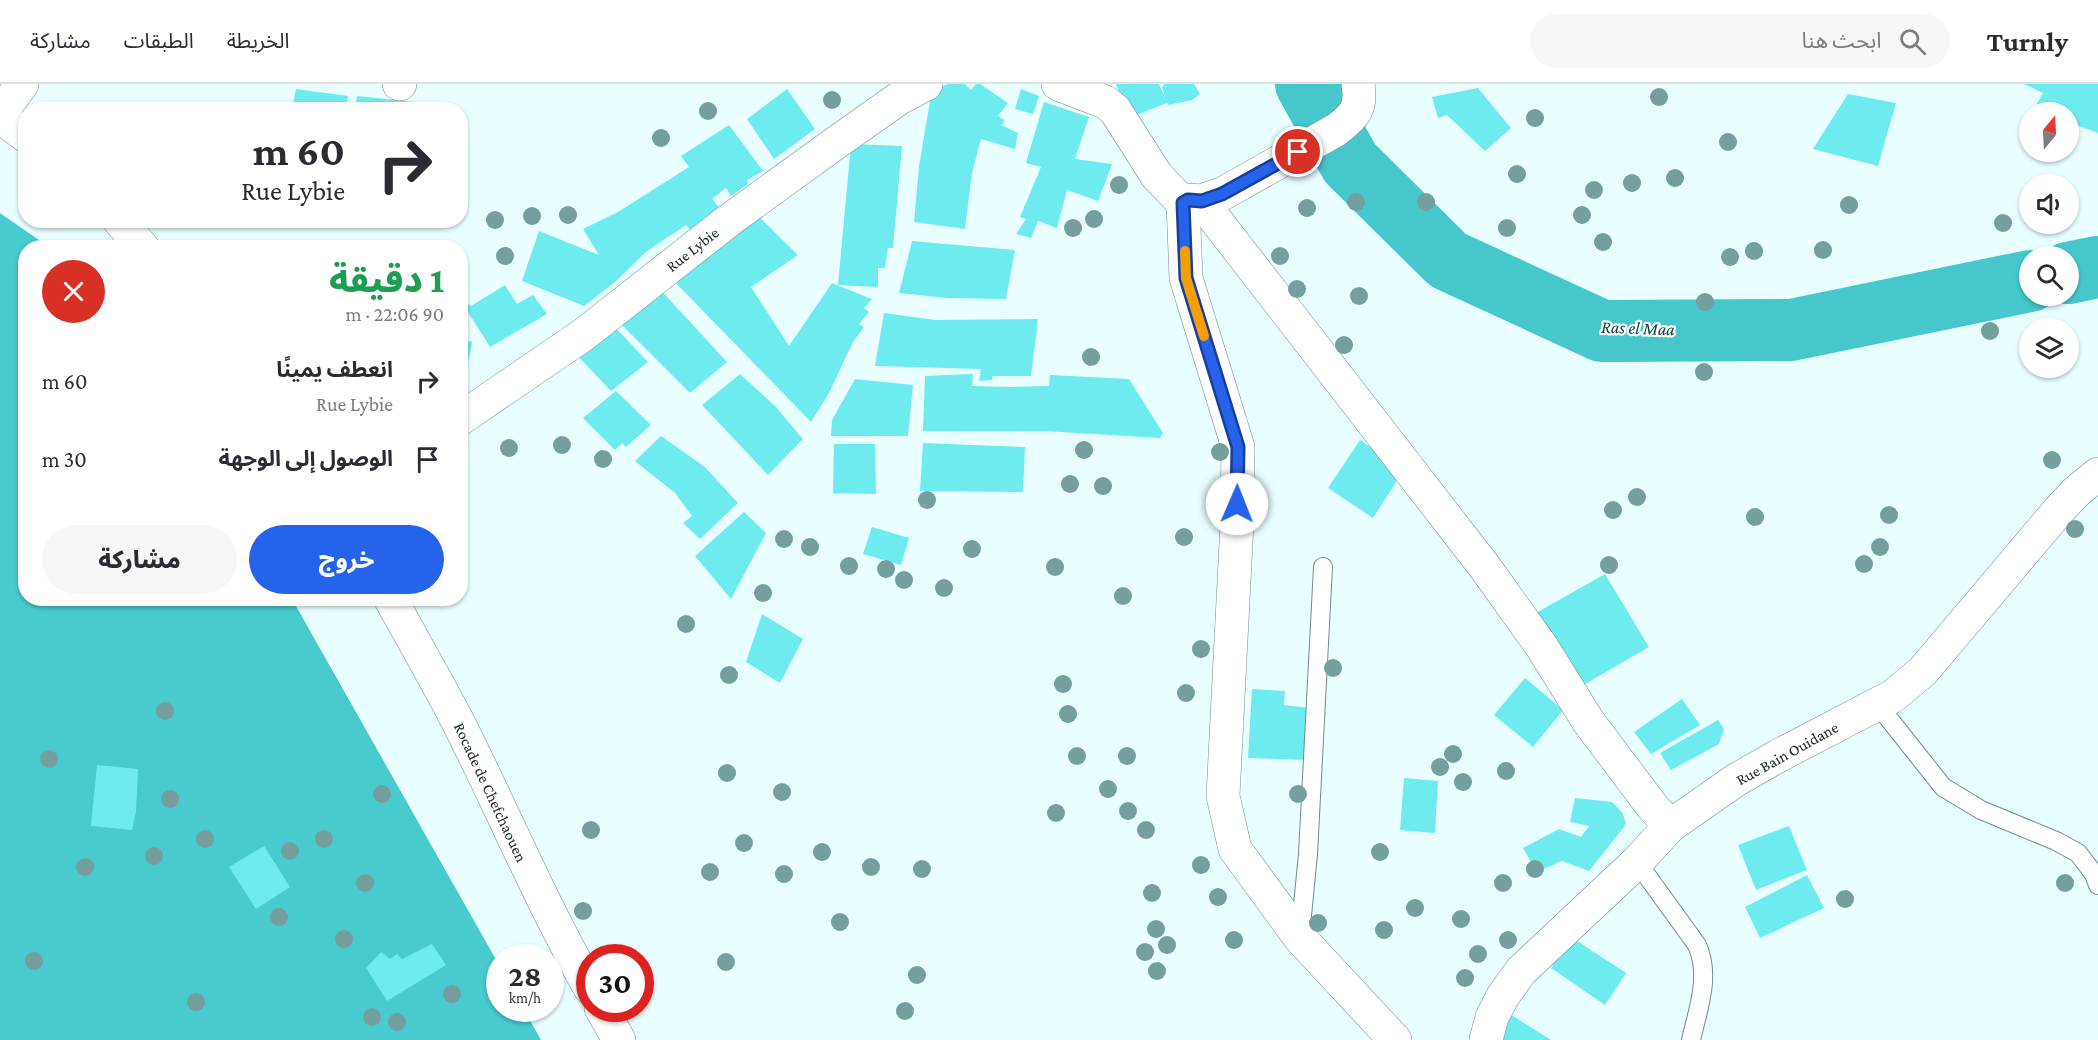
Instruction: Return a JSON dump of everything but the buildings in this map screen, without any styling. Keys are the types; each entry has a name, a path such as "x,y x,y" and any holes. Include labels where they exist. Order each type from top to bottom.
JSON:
{"street":[{"path":"18,130 0,115 22,84"},
{"name":"Rue Lybie","path":"468,414 583,335 728,221 830,147 897,99 926,84"},
{"path":"1058,84 1105,102 1115,110 1152,168 1202,199 1484,566 1542,647 1588,721 1652,806 1670,826"},
{"path":"1202,199 1336,130 1349,120 1358,108 1360,97 1358,84"},
{"path":"1202,199 1186,278 1238,447 1237,523 1223,796 1235,849 1299,938 1395,1040"},
{"path":"126,228 136,240"},
{"name":"Rue Bain Ouidane","path":"1486,1040 1492,1017 1503,996 1521,971 1637,862 1670,826 1744,775 1878,705 1909,684 1923,671 2059,510 2098,474"},
{"name":"Rocade de Chefchaouen","path":"394,606 456,718 514,843 576,964"},
{"path":"609,1022 619,1040"}],"lane":[{"path":"1299,938 1308,854 1323,567"},
{"path":"1878,705 1943,787 1981,810 2056,841 2078,853 2094,874 2098,885"},
{"path":"1637,862 1697,945 1702,957 1704,972 1702,989 1691,1040"}],"shaded area":[{"path":"0,213 18,225 18,228 22,228 39,240 18,240 18,606 296,606 487,944 486,1022 531,1022 541,1040 0,1040"}],"waterway":[{"name":"Ras el Maa","path":"1306,84 1350,163 1448,260 1602,331 1791,330 2019,283"},
{"name":"Ras el Maa","path":"2079,271 2098,267"}],"slow traffic":[{"path":"1185,251 1186,278 1204,336"}],"route":[{"path":"1237,504 1238,447 1186,278 1183,203 1188,200 1202,201 1222,194 1298,152"}]}
